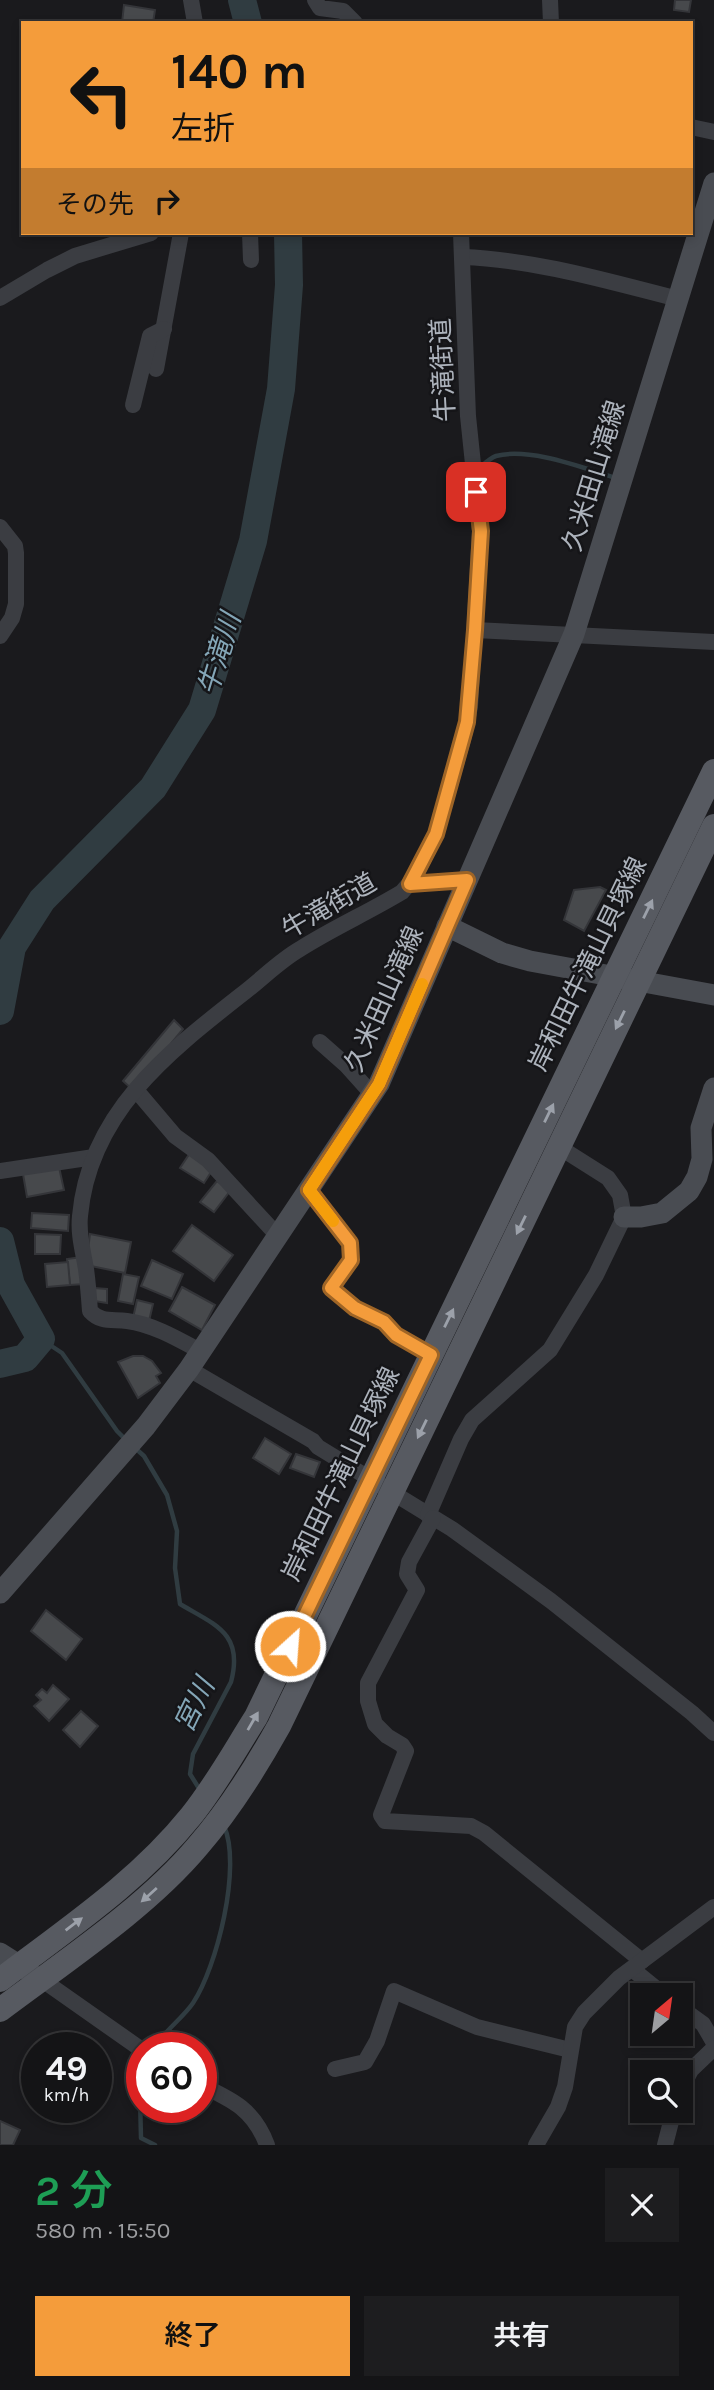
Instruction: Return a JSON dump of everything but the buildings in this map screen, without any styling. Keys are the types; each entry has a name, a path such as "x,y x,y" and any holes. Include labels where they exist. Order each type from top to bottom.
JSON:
{"main road":[{"name":"岸和田牛滝山貝塚線","path":"0,1980 10,1959 128,1882 192,1815 256,1717 381,1487 559,1147 714,771"},
{"name":"岸和田牛滝山貝塚線","path":"0,2010 143,1901 198,1847 231,1804 279,1726 381,1487 431,1355 628,978 714,826"}],"street":[{"path":"191,0 195,21"},
{"path":"315,0 320,8 343,11 353,21"},
{"path":"550,0 551,21"},
{"path":"693,127 714,132"},
{"name":"久米田山滝線","path":"0,1593 146,1426 189,1369 372,1094 574,634 714,183"},
{"path":"0,298 75,256 144,235"},
{"path":"156,369 181,235"},
{"path":"250,235 251,260"},
{"name":"牛滝街道","path":"200,1351 149,1327 128,1321 108,1321 96,1317 90,1311 88,1280 79,1233 85,1190 94,1157 114,1118 155,1066 297,950 402,892 410,884 436,834 470,707 481,531 468,416 461,235"},
{"path":"463,257 497,259 571,272 678,299"},
{"path":"133,405 150,336 164,329"},
{"path":"0,527 15,546 16,553 16,604 12,618 0,636"},
{"path":"475,630 714,642"},
{"path":"410,884 467,880"},
{"path":"447,926 502,953 530,961 714,995"},
{"path":"320,1042 346,1065 372,1094"},
{"path":"624,1217 662,1213 689,1191 697,1177 702,1159 714,1088"},
{"path":"136,1090 175,1136 208,1160 278,1236"},
{"path":"559,1147 608,1178 620,1195 624,1217 596,1275 550,1350 472,1420 461,1438 430,1516 408,1562 407,1574 417,1590 368,1683 368,1701 375,1724 406,1751 381,1815 385,1821 471,1826 484,1833 637,1965 653,1983"},
{"path":"0,1171 94,1157"},
{"path":"309,1190 350,1243 351,1260 331,1288 355,1308 384,1322 396,1335 431,1355"},
{"path":"189,1369 313,1441 318,1447 430,1516 551,1601 714,1733"},
{"path":"536,2145 562,2097 575,2027 584,2013 619,1978 714,1906"},
{"path":"10,1959 126,2039"},
{"path":"335,2069 365,2062 377,2041 394,1991 477,2027 570,2050"},
{"path":"693,2017 703,2024 714,2043"},
{"path":"693,2068 714,2048"},
{"path":"217,2092 230,2098 253,2117 267,2145"},
{"path":"666,2145 671,2123"}],"waterway":[{"name":"牛滝川","path":"242,0 247,21"},
{"name":"牛滝川","path":"0,1011 12,947 42,900 153,788 202,710 253,541 281,389 289,285 288,235"},
{"path":"478,469 496,456 524,454 556,460 616,478"},
{"name":"牛滝川","path":"0,1241 11,1285 41,1339 25,1358 0,1364"},
{"name":"宮川","path":"41,1339 62,1353 126,1440"},
{"name":"宮川","path":"135,1448 144,1456 167,1495 177,1531 175,1568 180,1604 224,1632 233,1652 231,1682 193,1754 190,1774 200,1790"},
{"name":"宮川","path":"167,2032 193,2003 202,1987 218,1942 230,1865 229,1844 224,1826"},
{"name":"宮川","path":"141,2123 141,2138 155,2145"}],"slow traffic":[{"path":"333,1221 309,1190 379,1084 422,984"}],"route":[{"path":"290,1646 431,1355 396,1335 384,1322 355,1308 331,1288 351,1260 350,1243 309,1190 379,1084 467,880 410,884 436,834 470,707 481,531 476,492"}]}
